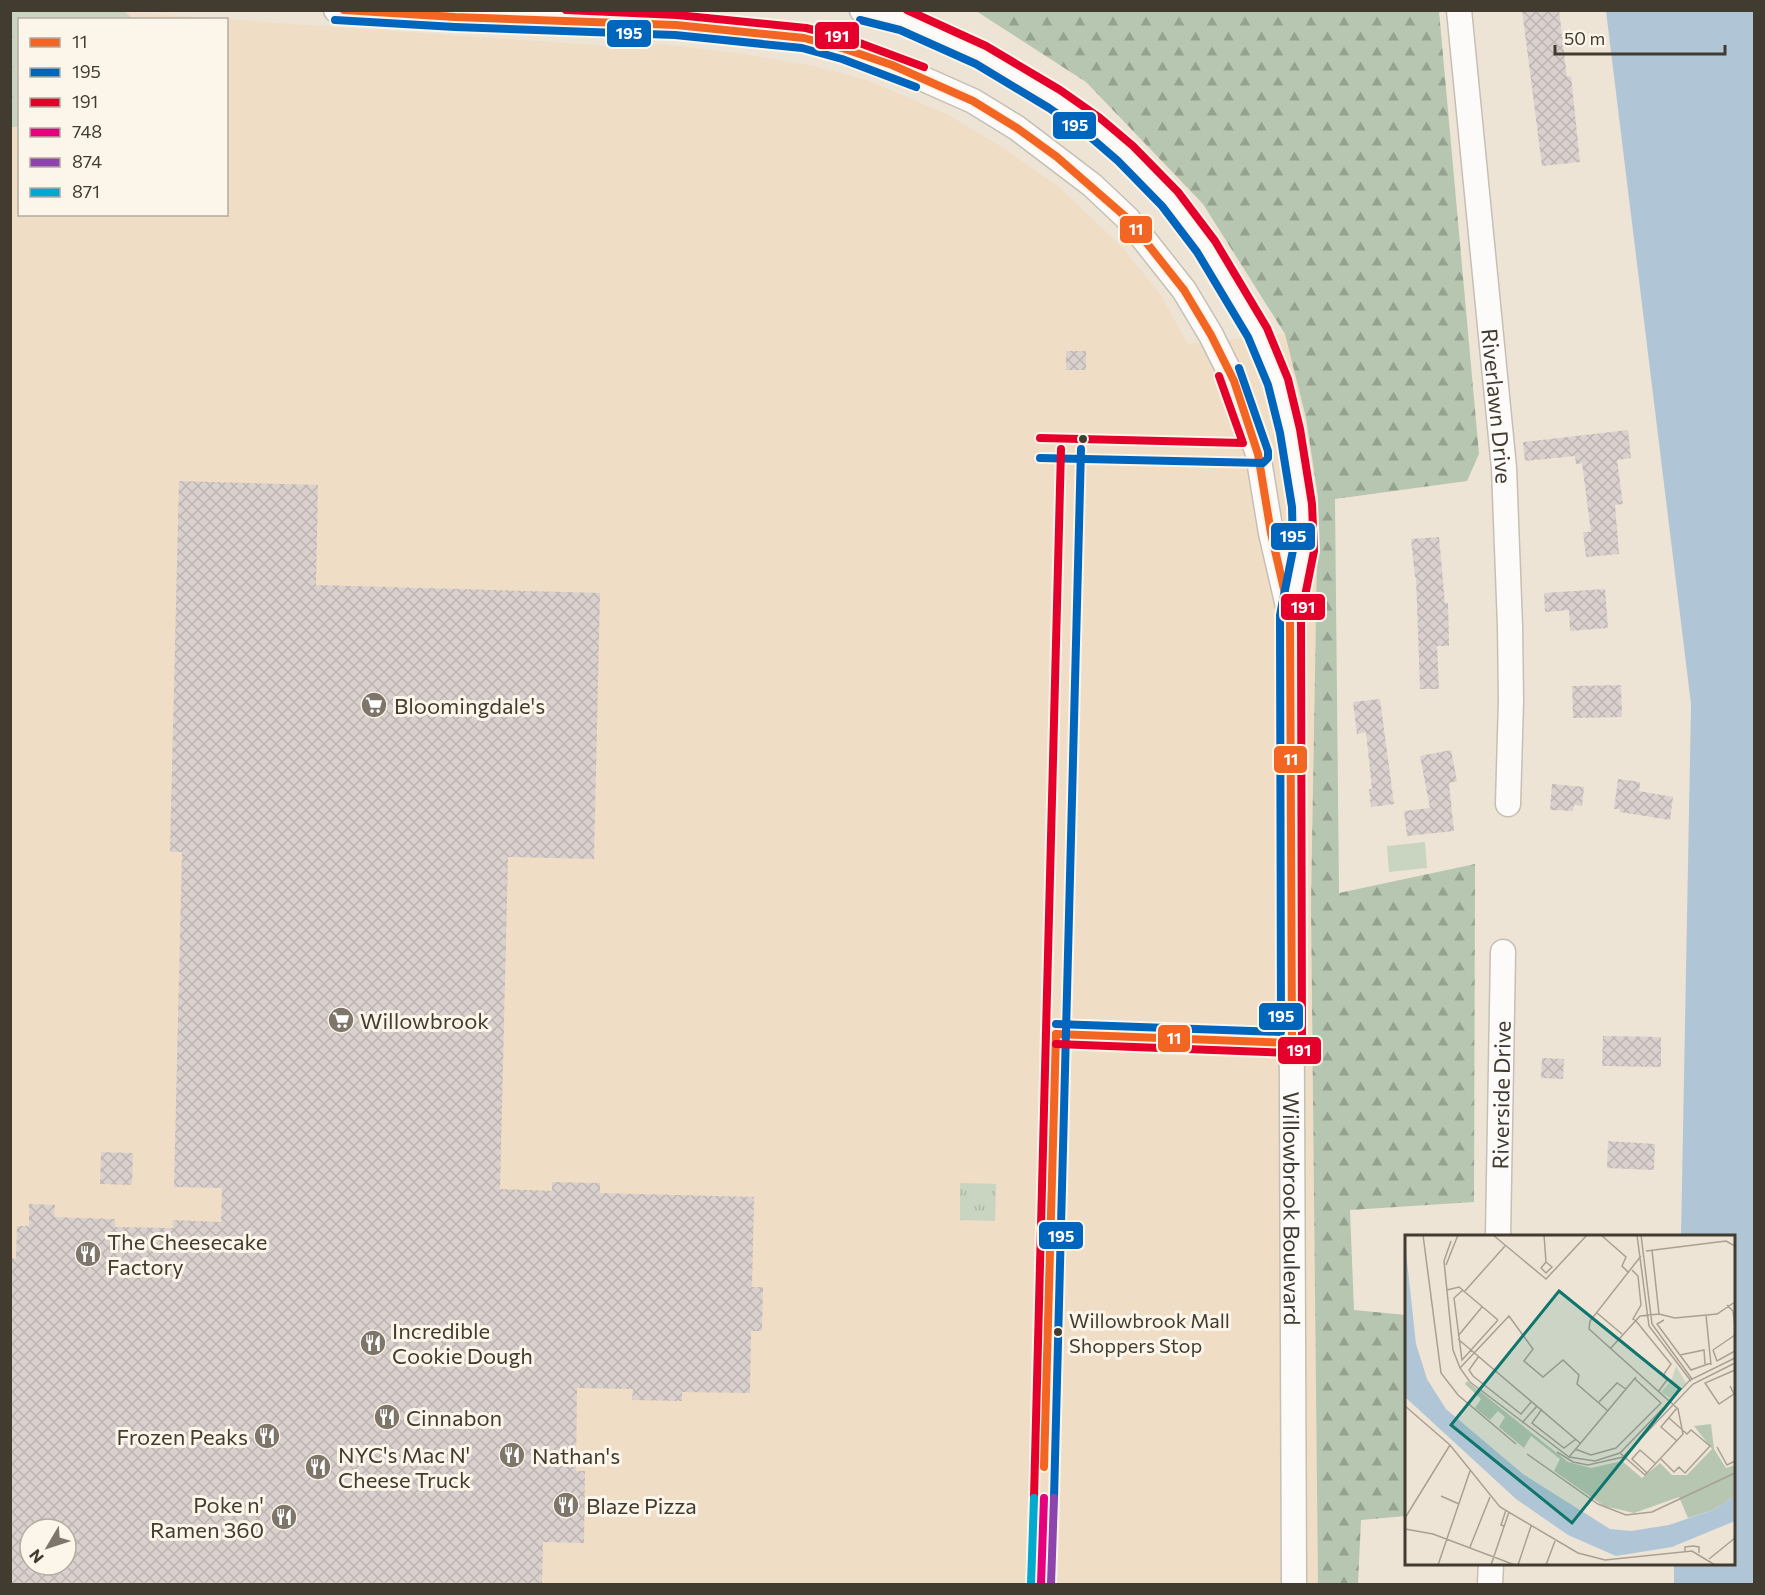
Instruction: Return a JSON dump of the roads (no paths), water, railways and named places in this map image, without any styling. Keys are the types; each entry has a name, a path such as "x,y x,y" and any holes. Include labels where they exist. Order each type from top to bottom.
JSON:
{"street":[{"name":"Willowbrook Boulevard","path":"336,10 676,25 804,38 892,65 973,101 1017,128 1075,171 1126,218 1184,290 1211,335 1234,381 1258,454 1271,532 1290,615"},
{"name":"Willowbrook Boulevard","path":"862,10 903,20 981,55 1055,99 1125,153 1170,199 1206,246 1257,332 1278,382 1290,431 1302,506 1304,551 1290,615 1294,1584"},
{"name":"Riverlawn Drive","path":"1459,10 1505,490 1511,701 1508,804"},
{"name":"Riverside Drive","path":"1498,1235 1503,952"},
{"path":"1490,1584 1491,1565"}],"water":[{"path":"1606,11 1754,11 1754,1584 1674,1584 1674,1565 1735,1565 1735,1235 1681,1235 1691,704"}],"place":[{"name":"Bloomingdale's","path":"374,705"},
{"name":"Willowbrook","path":"341,1020"},
{"name":"The Cheesecake Factory","path":"88,1254"},
{"name":"Willowbrook Mall Shoppers Stop","path":"1058,1332"},
{"name":"Incredible Cookie Dough","path":"373,1343"},
{"name":"Cinnabon","path":"387,1417"},
{"name":"Frozen Peaks","path":"267,1436"},
{"name":"Nathan's","path":"512,1455"},
{"name":"NYC's Mac N' Cheese Truck","path":"318,1467"},
{"name":"Blaze Pizza","path":"566,1505"},
{"name":"Poke n' Ramen 360","path":"284,1517"}]}
